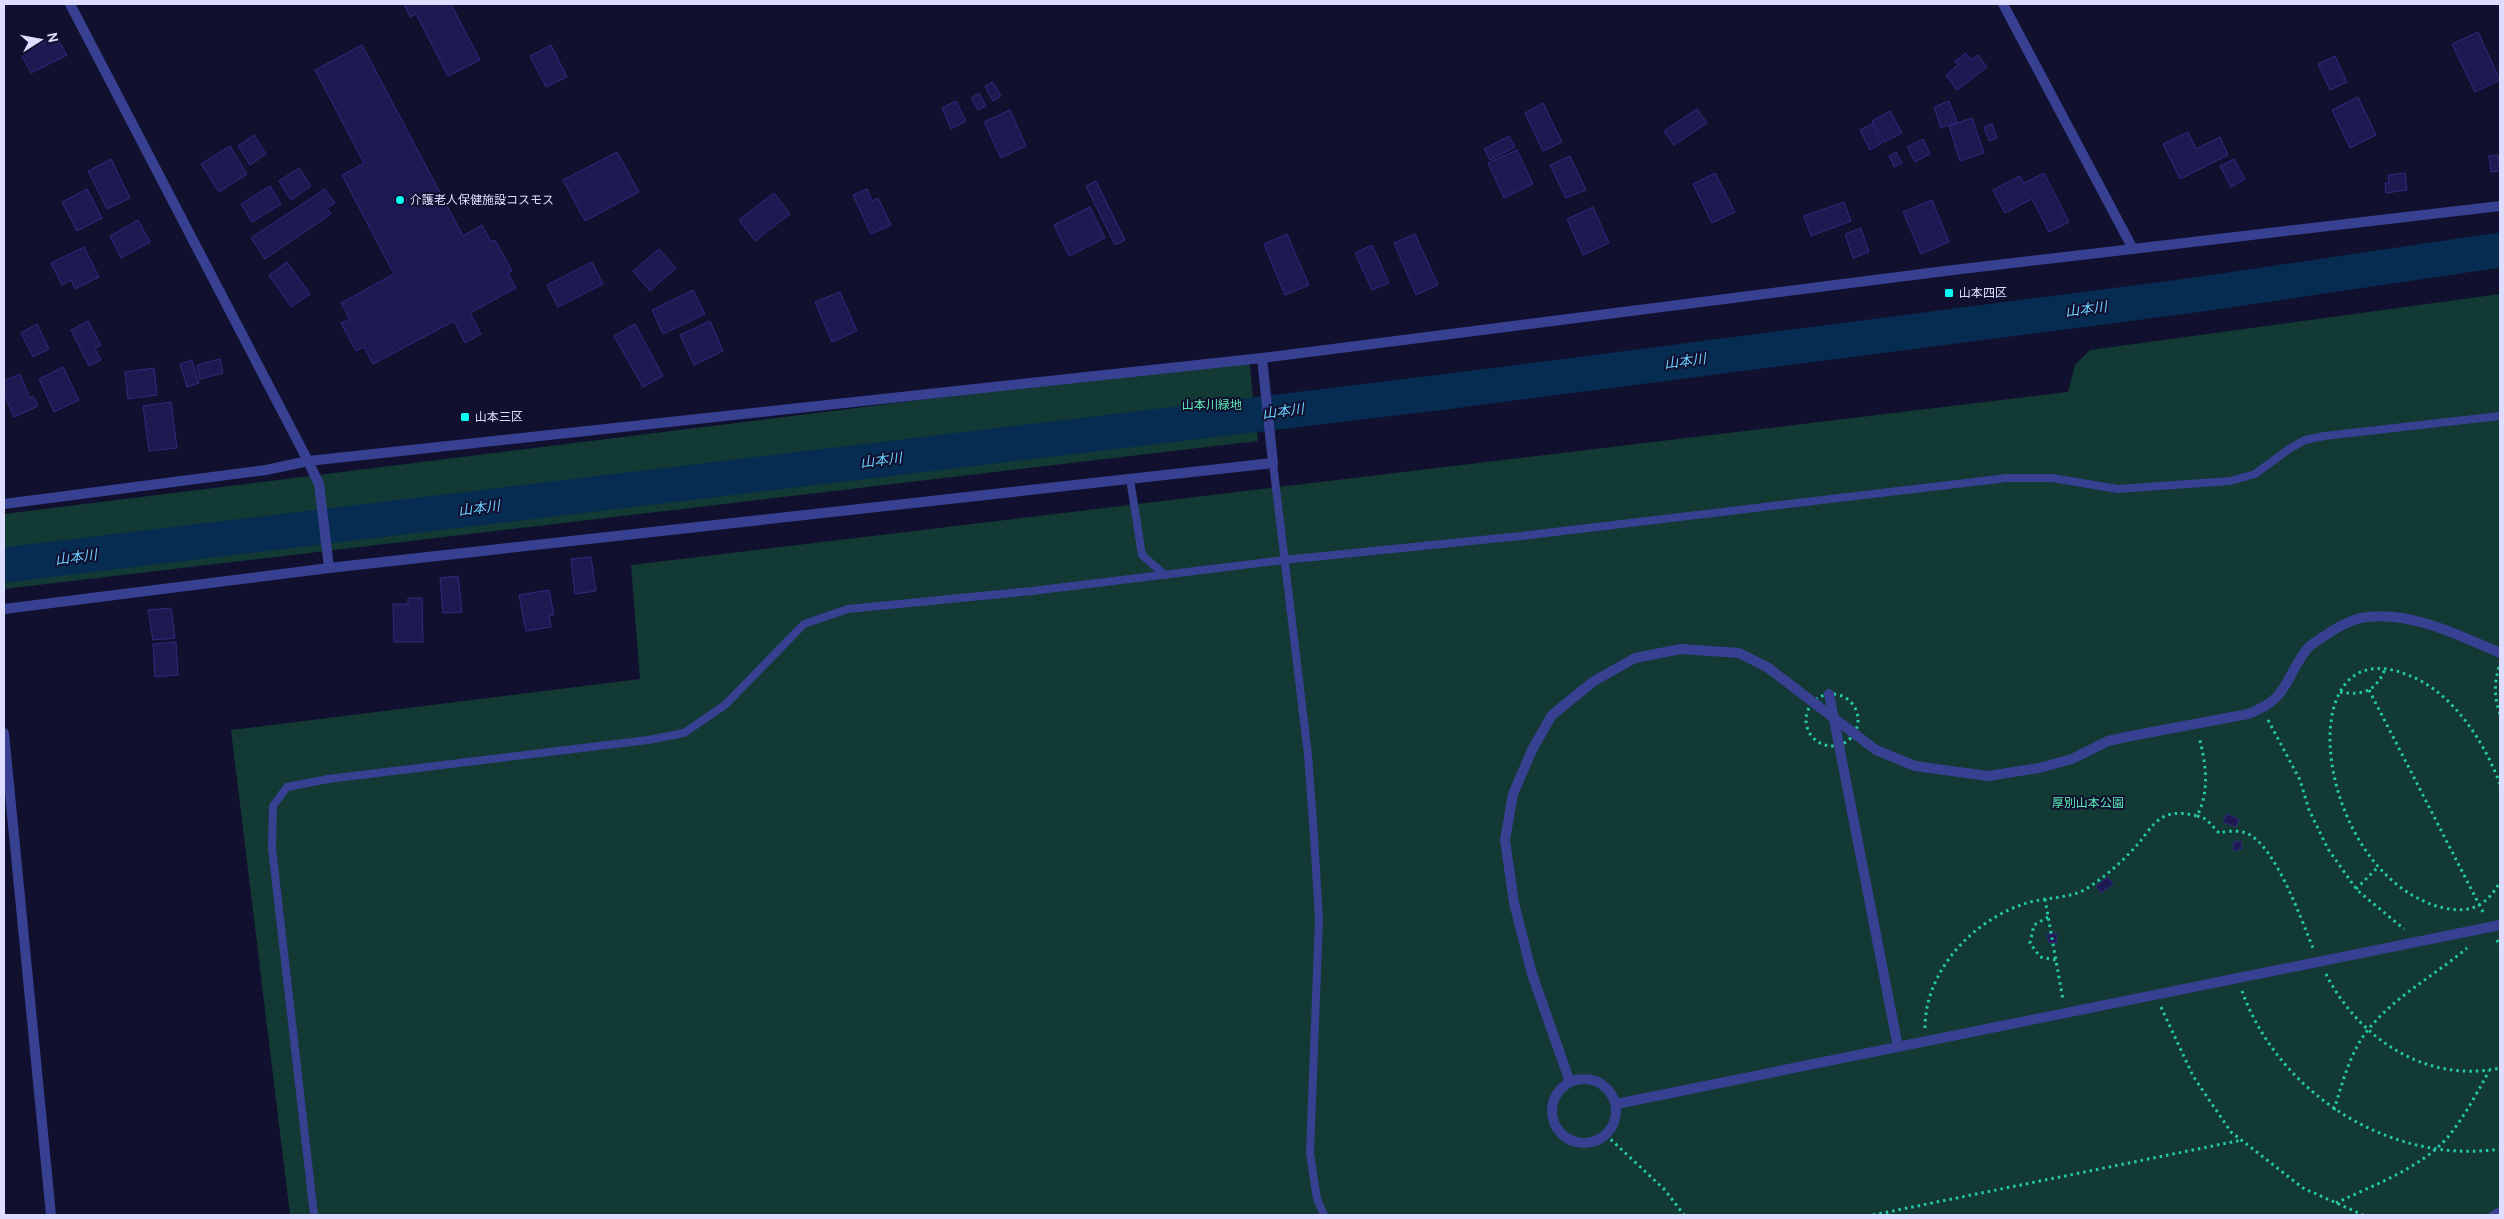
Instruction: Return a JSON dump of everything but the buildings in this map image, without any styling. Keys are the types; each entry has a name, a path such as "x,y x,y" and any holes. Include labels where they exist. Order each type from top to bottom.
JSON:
{"street":[{"path":"70,4 319,484 329,554 329,568"},
{"path":"2003,4 2134,249"},
{"path":"4,504 266,470 308,461 1262,358 2134,249 2500,206"},
{"path":"4,609 329,568 1273,463 1262,358"},
{"path":"1570,1082 1532,974 1514,903 1506,840 1513,794 1534,748 1552,716 1594,681 1635,658 1681,649 1739,653 1768,667 1876,750 1915,766 1988,776 2039,768 2072,759 2108,741 2248,714 2263,708 2282,693 2292,671 2309,647 2334,629 2360,618 2387,617 2414,622 2452,632 2500,653"},
{"path":"1829,694 1898,1047"},
{"path":"4,733 51,1215"},
{"path":"1616,1104 2495,926"},
{"path":"1588,1079 1597,1082 1612,1094 1616,1104 1615,1121 1606,1135 1591,1143 1581,1144 1563,1136 1556,1128 1553,1118 1553,1101 1557,1094 1570,1082 1588,1079"}],"lane":[{"path":"314,1215 272,848 273,806 287,787 328,779 648,740 684,733 725,704 804,624 848,609 1165,575 1284,560 1521,536 2007,478 2052,478 2118,489 2230,482 2255,474 2289,449 2314,438 2500,416"},
{"path":"1273,463 1308,755 1315,845 1319,919 1310,1153 1317,1199 1324,1215"},
{"path":"1130,479 1142,555 1165,575"},
{"path":"2493,1215 2500,1211"}],"path":[{"path":"2500,661 2495,682 2495,701 2500,714"},
{"path":"2340,692 2357,695 2369,690 2380,682 2385,669"},
{"path":"2500,784 2480,742 2452,706 2425,683 2402,671 2385,669 2363,672 2352,679 2340,692 2330,722 2329,749 2334,783 2341,804 2357,835 2379,866 2397,884 2424,903 2458,911 2479,905 2493,896 2500,882"},
{"path":"2369,690 2479,905 2495,926 2500,946"},
{"path":"2263,708 2300,780 2309,810 2328,849 2356,888 2402,928 2421,941"},
{"path":"2196,723 2204,765 2206,789 2202,806 2197,816"},
{"path":"1925,1041 1929,1003 1936,984 1956,950 1966,938 1996,917 2027,902 2075,893 2098,880 2128,855 2161,818 2184,813 2206,819 2219,833 2230,831 2245,832 2267,850 2335,993 2368,1031 2408,1057 2434,1066 2461,1072 2500,1068"},
{"path":"2356,888 2379,866"},
{"path":"2045,899 2066,1013"},
{"path":"2049,917 2034,925 2030,943 2040,957 2056,960"},
{"path":"2334,1110 2354,1053 2368,1031 2390,1007 2450,962"},
{"path":"2238,978 2250,1011 2269,1044 2287,1068 2334,1110 2358,1124 2392,1138 2435,1149 2462,1151 2500,1149"},
{"path":"2156,994 2193,1076 2231,1132 2303,1188 2363,1215"},
{"path":"2335,1204 2414,1164 2435,1149 2459,1122 2489,1070"},
{"path":"1606,1135 1665,1190 1686,1215"},
{"path":"1873,1215 2242,1140"}],"green space":[{"name":"厚別山本公園","path":"2500,294 2500,1215 290,1215 231,730 640,679 631,565 2068,392 2075,365 2090,350"},
{"name":"山本川緑地","path":"1249,359 1258,441 4,589 4,514"}],"waterway":[{"name":"山本川","path":"4,565 1444,392 2195,295 2500,250"}],"place":[{"name":"介護老人保健施設コスモス","path":"400,200"},
{"name":"山本四区","path":"1949,293"},
{"name":"山本三区","path":"465,417"}]}
